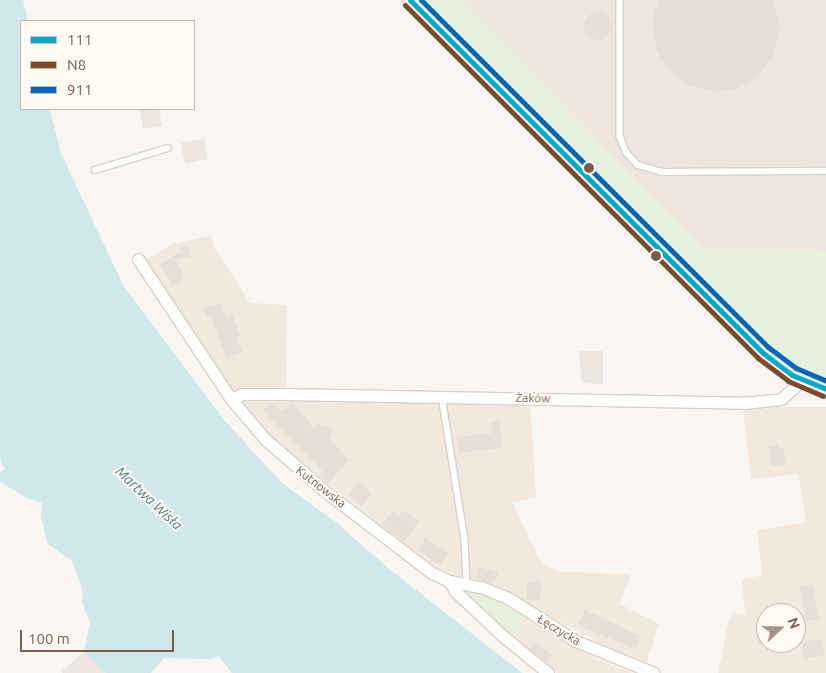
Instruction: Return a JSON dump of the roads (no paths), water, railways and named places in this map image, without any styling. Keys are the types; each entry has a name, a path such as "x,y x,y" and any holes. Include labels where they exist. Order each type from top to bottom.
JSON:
{"street":[{"path":"410,0 751,343 782,368 802,380 826,389"},
{"name":"Kutnowska","path":"138,259 231,399 290,463 432,573 450,581 476,611 548,673"},
{"name":"Żaków","path":"231,399 250,394 744,403 781,399 802,380"},
{"name":"Łęczycka","path":"450,581 467,584 508,598 576,641 654,673"}],"lane":[{"path":"620,0 620,136 626,152 638,165 663,172 826,171"},
{"path":"95,170 168,148"},
{"path":"442,396 465,540 467,584"}],"water":[{"name":"Martwa Wisła","path":"0,0 23,0 28,20 20,20 20,110 50,110 61,153 124,287 225,421 283,484 336,522 388,568 522,673 232,673 219,656 210,659 164,658 151,673 105,673 84,652 90,622 82,602 83,591 72,561 47,543 41,516 42,503 27,498 0,482 0,472 5,470 0,459"}]}
